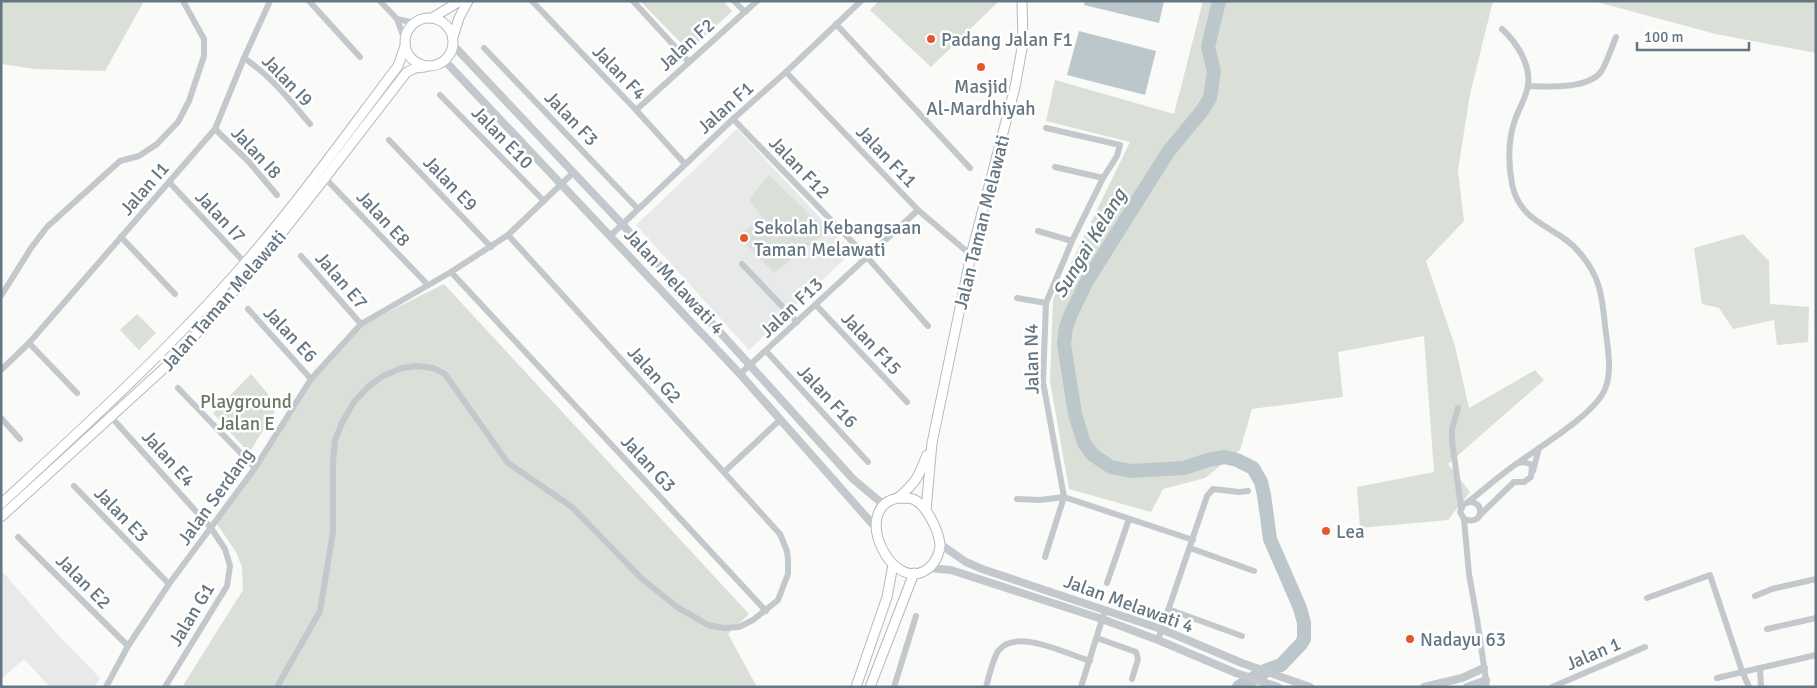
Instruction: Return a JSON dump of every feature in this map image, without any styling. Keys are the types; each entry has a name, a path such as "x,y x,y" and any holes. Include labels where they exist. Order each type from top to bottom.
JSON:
{"main road":[{"path":"460,1 432,18 423,19 415,23 406,34 405,43 408,55 415,63 425,67 436,66 451,55 459,18 468,1"},
{"name":"Jalan Taman Melawati","path":"926,510 932,443 971,255 1015,87 1023,43 1022,1"},
{"path":"432,18 446,24 453,42"},
{"name":"Jalan Taman Melawati","path":"1,517 112,418 172,361 252,271 398,66 405,43"},
{"name":"Jalan Taman Melawati","path":"1,504 150,365 245,263 322,175 406,73 415,68 425,67"},
{"name":"Jalan Taman Melawati","path":"898,498 918,478 932,443"},
{"path":"898,498 913,500 926,510 940,544 934,562 928,568 914,573 898,570 888,558 876,528 877,518 884,505 888,501 898,498"},
{"path":"856,687 887,597 893,565"},
{"path":"870,687 914,573"}],"street":[{"path":"1,296 31,248 47,227 120,161 139,156 157,144 178,122 189,101 204,56 204,39 183,1"},
{"name":"Jalan I1","path":"1,370 29,343 216,129 244,58 270,1"},
{"path":"309,1 360,57"},
{"path":"380,1 397,19 405,43"},
{"name":"Jalan F4","path":"532,1 685,164"},
{"path":"633,1 690,62"},
{"path":"734,1 745,12"},
{"name":"Jalan F2","path":"636,110 757,1"},
{"name":"Jalan F1","path":"610,236 861,1"},
{"path":"397,19 415,23"},
{"path":"836,24 970,168"},
{"path":"1461,507 1517,463 1564,431 1594,405 1604,391 1608,380 1602,295 1598,281 1580,252 1570,243 1535,220 1520,206 1514,191 1509,153 1514,123 1528,86 1527,72 1518,48 1512,38 1502,28"},
{"path":"1528,86 1552,87 1576,84 1590,79 1600,73 1616,37"},
{"name":"Jalan Melawati 4","path":"453,42 622,224 853,479 884,505"},
{"name":"Jalan F3","path":"484,48 638,209"},
{"name":"Jalan I9","path":"244,58 263,70 310,124"},
{"name":"Jalan Melawati 4","path":"445,61 740,374 876,528"},
{"name":"Jalan F11","path":"786,72 918,210 971,255"},
{"name":"Jalan E10","path":"440,95 544,201"},
{"name":"Jalan F12","path":"733,119 867,258 928,326"},
{"name":"Jalan N4","path":"1046,128 1120,145 1117,156 1103,178 1072,241 1046,302 1043,382 1064,497"},
{"name":"Jalan I8","path":"216,129 248,161 277,195"},
{"name":"Jalan E9","path":"389,140 491,247"},
{"path":"1055,166 1103,178"},
{"name":"Jalan Serdang","path":"106,687 128,646 169,584 255,468 311,379 361,324 451,272 508,235 574,172"},
{"name":"Jalan E8","path":"322,175 428,285"},
{"name":"Jalan I7","path":"169,182 252,271"},
{"name":"Jalan F13","path":"740,374 918,210"},
{"path":"1038,231 1072,241"},
{"name":"Jalan G2","path":"508,235 780,534 787,551 788,574 778,600 766,611"},
{"path":"121,237 174,294"},
{"name":"Jalan E7","path":"301,256 361,324"},
{"path":"742,264 797,322"},
{"name":"Jalan G3","path":"451,272 766,611"},
{"path":"1017,298 1046,302"},
{"name":"Jalan F15","path":"816,305 907,402"},
{"name":"Jalan E6","path":"248,310 311,379"},
{"path":"29,343 77,393"},
{"name":"Jalan F16","path":"766,351 868,462"},
{"path":"277,687 320,611 334,532 335,440 354,402 369,386 383,376 402,368 417,366 433,368 445,374 508,464 572,507 640,578 677,608 708,625 724,628 739,627 766,611"},
{"path":"178,388 255,468"},
{"name":"Jalan E4","path":"104,408 211,528"},
{"path":"1458,408 1452,429 1452,441 1461,516 1464,520 1468,574 1486,683 1467,687"},
{"path":"1,418 20,439"},
{"path":"724,472 781,419"},
{"path":"1464,520 1470,522 1476,520 1514,482 1528,481 1539,448"},
{"path":"1517,463 1524,462 1530,464 1532,473"},
{"path":"1508,471 1510,479 1514,482"},
{"name":"Jalan E3","path":"74,486 169,584"},
{"path":"1158,640 1207,496 1213,489 1238,492 1248,491"},
{"path":"1045,557 1064,497"},
{"path":"1017,500 1064,497 1192,540"},
{"path":"1468,502 1476,503 1479,506 1480,514"},
{"path":"1106,583 1129,519"},
{"name":"Jalan G1","path":"165,687 227,586 230,566 225,549 211,528"},
{"name":"Jalan E2","path":"18,537 128,646"},
{"name":"Jalan Melawati 4","path":"940,544 966,562 982,569 1161,629 1242,663 1310,687"},
{"path":"1190,548 1254,571"},
{"name":"Jalan Melawati 4","path":"928,568 951,570 1102,619 1278,687"},
{"path":"1647,598 1710,575 1749,687"},
{"path":"1755,596 1772,589 1816,579"},
{"path":"1168,609 1242,636"},
{"path":"1082,687 1105,610"},
{"path":"894,687 916,616"},
{"path":"1767,629 1816,618"},
{"path":"1096,638 1136,652 1138,659 1132,679"},
{"path":"986,687 998,651 1008,642 1029,641 1090,661"},
{"name":"Jalan 1","path":"1552,687 1645,647"},
{"path":"1716,678 1816,656"},
{"path":"1424,687 1462,678 1484,668"},
{"path":"1760,668 1761,687"}],"shaded area":[{"path":"1085,1 1164,1 1159,23 1084,5"},
{"path":"1079,31 1156,51 1145,95 1067,75"},
{"name":"Sekolah Kebangsaan Taman Melawati","path":"737,129 852,252 749,350 636,225"},
{"path":"1,570 58,635 100,678 95,687 50,687 24,659 1,679"}],"green space":[{"path":"1,1 144,1 105,71 35,69 1,64"},
{"path":"640,1 723,1 732,11 689,51"},
{"name":"Padang Jalan F1","path":"879,1 999,1 931,67 870,10"},
{"path":"1203,1 1493,1 1470,94 1458,170 1464,221 1426,261 1455,346 1469,408 1535,370 1544,380 1448,464 1470,492 1448,520 1360,528 1357,487 1434,472 1424,336 1338,352 1343,397 1252,409 1240,450 1205,478 1163,489 1151,512 1069,489 1050,381 1053,300 1130,142 1046,121 1055,80 1174,114"},
{"path":"1593,1 1816,1 1816,53 1716,34"},
{"path":"769,175 827,231 774,273 738,236 762,217 749,199"},
{"path":"1743,234 1769,261 1770,304 1809,307 1808,342 1777,345 1774,320 1733,329 1719,308 1702,304 1694,248"},
{"path":"444,284 749,614 728,634 757,687 182,687 243,590 242,567 236,552 217,524 313,377 358,327"},
{"path":"137,314 156,333 139,350 120,330"},
{"name":"Playground Jalan E","path":"251,374 278,406 249,453 213,413"}],"waterway":[{"name":"Sungai Kelang","path":"1219,1 1208,47 1214,71 1210,98 1202,111 1168,152 1087,281 1066,327 1064,344 1075,414 1084,443 1093,455 1111,467 1131,471 1184,468 1224,457 1237,460 1253,468 1261,482 1270,539 1300,608 1304,623 1304,639 1281,665 1267,670 1239,687"}],"place":[{"name":"Padang Jalan F1","path":"931,39"},
{"name":"Masjid Al-Mardhiyah","path":"981,67"},
{"name":"Sekolah Kebangsaan Taman Melawati","path":"744,238"},
{"name":"Lea","path":"1326,531"},
{"name":"Nadayu 63","path":"1410,639"}]}
